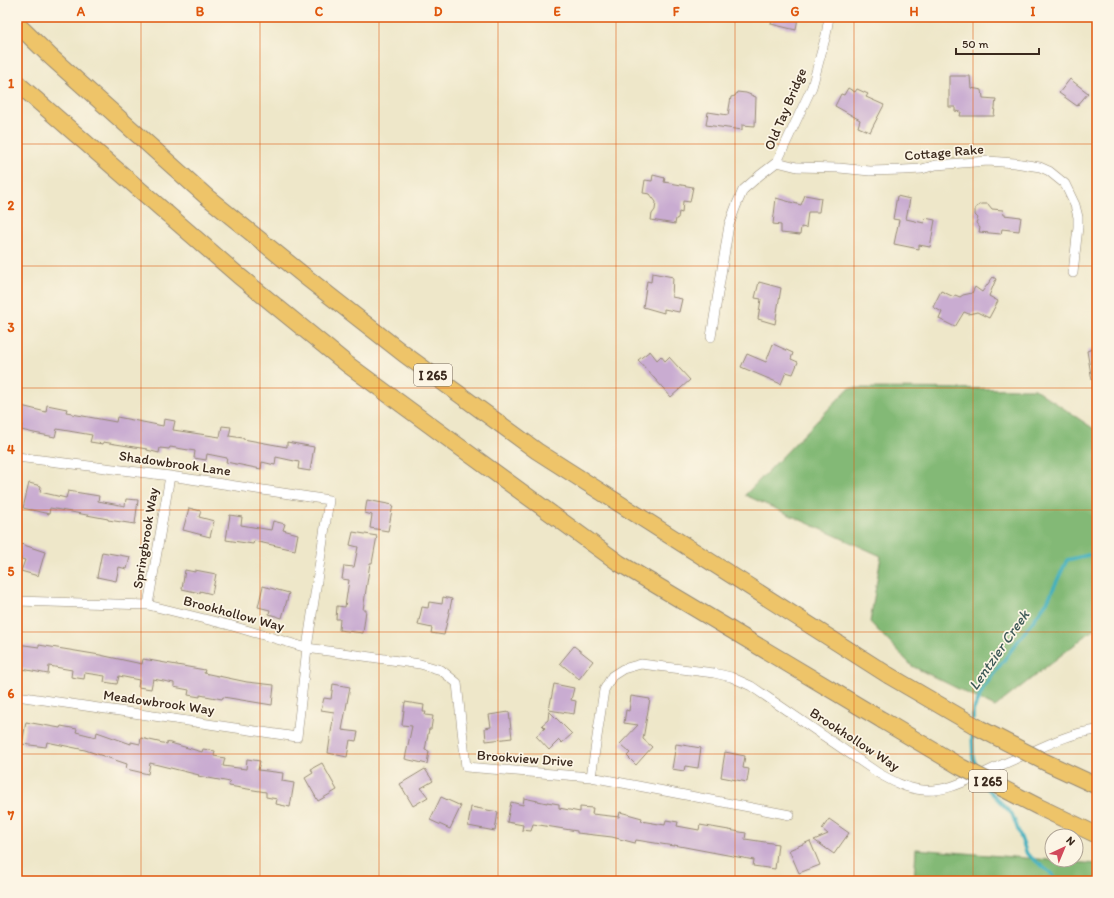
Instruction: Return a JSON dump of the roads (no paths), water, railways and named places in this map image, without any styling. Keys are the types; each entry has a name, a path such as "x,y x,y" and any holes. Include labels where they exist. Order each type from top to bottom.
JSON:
{"highway":[{"name":"I 265","path":"17,24 51,57 207,196 307,278 404,354 537,451 888,675 979,728 1045,762 1097,786"},
{"name":"I 265","path":"17,83 239,276 348,364 619,563 961,767 1097,835"}],"street":[{"name":"Old Tay Bridge","path":"711,337 729,225 736,206 743,190 777,162 812,87 826,35 829,17"},
{"name":"Cottage Rake","path":"777,162 797,167 839,168 870,171 922,169 936,165 988,162 1015,163 1040,167 1049,171 1065,184 1075,205 1078,217 1078,228 1073,273"},
{"name":"Shadowbrook Lane","path":"17,457 170,476 330,500 307,648"},
{"name":"Springbrook Way","path":"148,605 170,476"},
{"name":"Brookhollow Way","path":"17,601 148,605 229,625 307,648 420,664 441,670"},
{"name":"Meadowbrook Way","path":"17,696 296,737 307,648"},
{"name":"Brookhollow Way","path":"623,669 641,664 714,673 731,677 751,686 892,782 923,790 941,790 957,785 1071,734 1097,730"},
{"name":"Brookview Drive","path":"590,777 604,690 612,676 623,669"},
{"name":"Brookview Drive","path":"441,670 457,684 466,767 590,777 790,815"}],"waterway":[{"name":"Lentzier Creek","path":"973,719 973,711 984,687 1047,602 1067,560 1097,553"},
{"name":"Lentzier Creek","path":"972,729 973,758 978,770"},
{"name":"Lentzier Creek","path":"987,788 1012,814 1027,854 1053,875 1056,881"}]}
